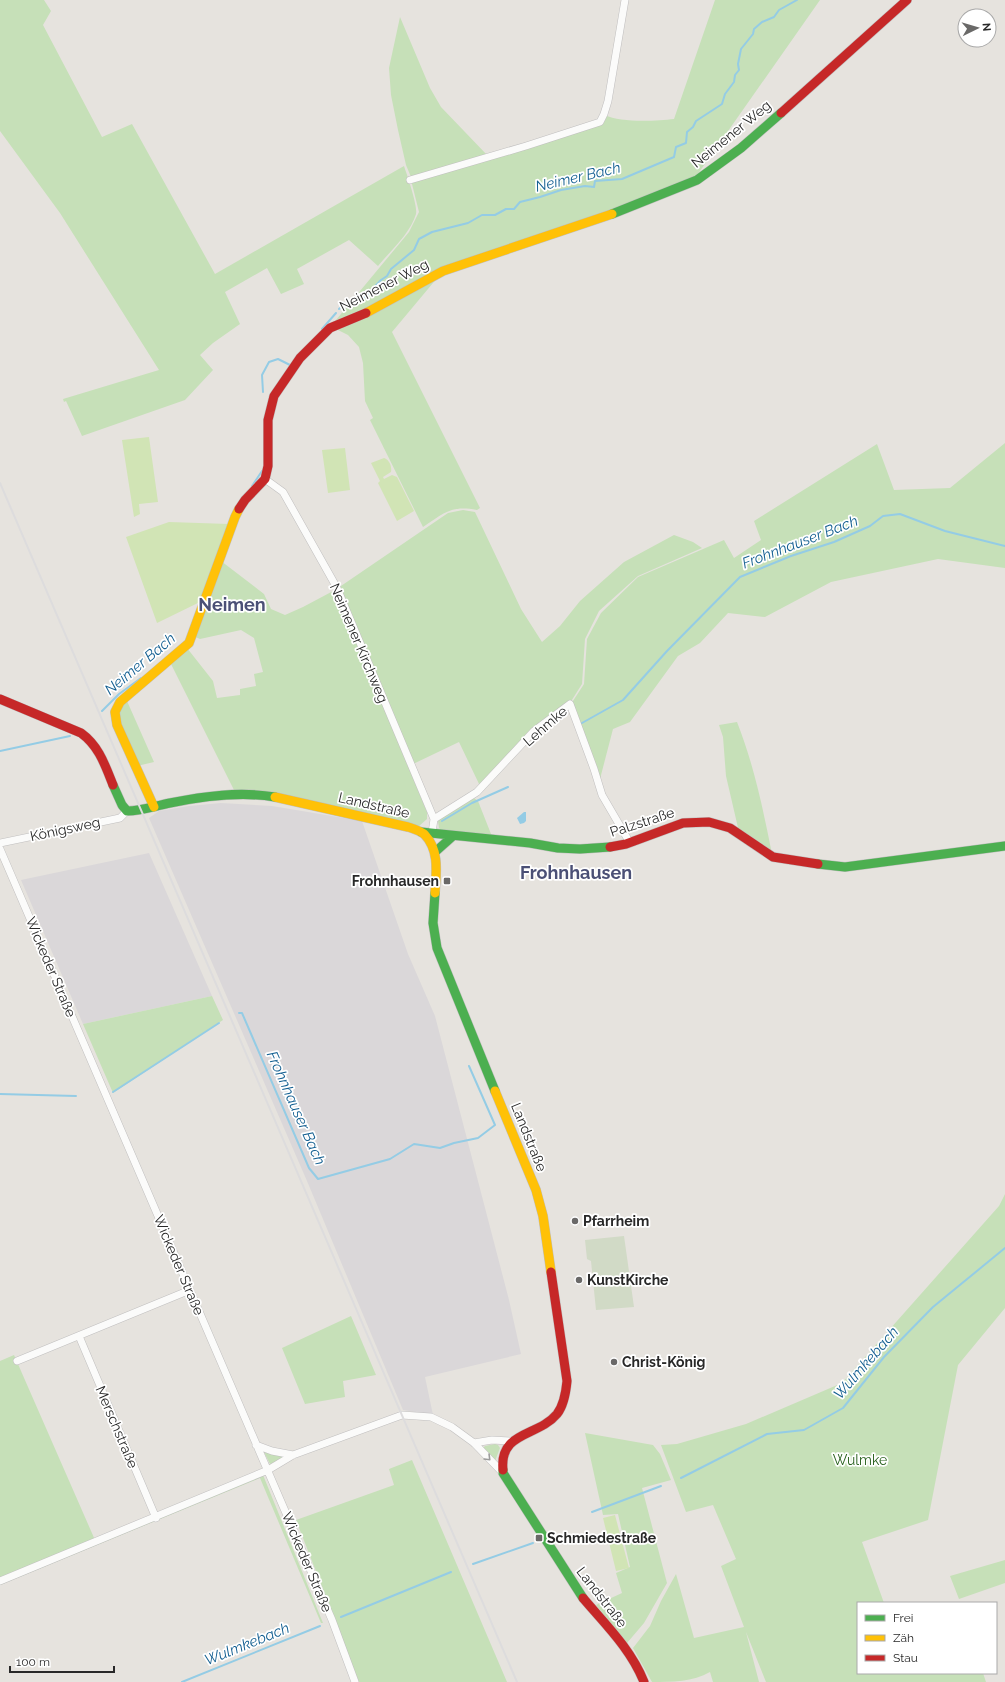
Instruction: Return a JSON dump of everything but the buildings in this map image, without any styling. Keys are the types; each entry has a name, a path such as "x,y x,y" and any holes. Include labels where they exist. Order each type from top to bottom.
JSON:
{"street":[{"path":"410,180 526,146 600,122 608,101 625,0"},
{"name":"Neimener Weg","path":"265,479 268,466 268,420 274,396 300,358 330,328 361,316 443,271 627,209 697,180 741,148 907,0"},
{"path":"154,807 117,725 115,712 117,706 189,643 235,517 245,500 265,479"},
{"name":"Neimener Kirchweg","path":"265,479 283,492 336,588 434,819"},
{"path":"0,699 81,733 92,740 121,804 127,811"},
{"name":"Lehmke","path":"434,819 477,792 534,731 570,704 602,795 630,843"},
{"name":"Landstraße","path":"127,811 137,811 208,796 238,794 273,797 408,827 420,832 431,842 436,852 433,914 434,935 446,973 540,1203 546,1231 567,1381 566,1394 557,1414 540,1428 510,1441"},
{"name":"Königsweg","path":"0,843 120,818 127,811"},
{"path":"432,833 434,819"},
{"name":"Palzstraße","path":"420,832 558,848 603,848 630,843 683,823 709,822 730,828 773,857 797,862 845,867 1005,846"},
{"path":"436,852 447,840 454,836"},
{"name":"Wickeder Straße","path":"0,849 103,1099 190,1290 268,1470 332,1620 355,1682"},
{"path":"17,1361 190,1290"},
{"name":"Merschstraße","path":"79,1336 156,1518"},
{"path":"0,1581 156,1518 268,1470 292,1455 402,1416 431,1417 452,1427 474,1443 503,1473"},
{"path":"474,1443 492,1440 510,1441"},
{"path":"503,1473 501,1457 510,1441"},
{"path":"256,1445 272,1452 292,1455"},
{"name":"Landstraße","path":"503,1473 578,1592 627,1650 639,1669 644,1682"}],"shaded area":[{"path":"221,803 272,806 362,821 408,954 435,1016 509,1300 521,1354 425,1377 433,1415 403,1410 307,1181 149,818 159,811"},
{"path":"149,853 212,996 83,1024 21,880"}],"green space":[{"path":"0,0 44,0 51,11 43,25 102,137 132,124 215,274 404,166 412,190 416,210 413,221 400,242 378,266 349,240 297,269 304,284 281,294 267,268 225,292 240,324 213,343 200,355 213,370 185,400 82,436 66,401 64,402 63,399 159,370 60,213 0,131"},
{"path":"715,0 820,0 693,181 442,270 331,326 409,232 419,212 411,180 601,123 605,115 612,118 629,120 648,121 674,119"},
{"path":"400,17 430,88 441,107 488,156 411,177 406,165 398,130 391,95 389,68"},
{"path":"443,271 392,332 480,508 477,510 454,509 448,511 423,527 370,420 373,418 365,401 363,363 359,347 348,335 334,328"},
{"path":"149,437 158,502 139,504 140,514 134,517 122,440"},
{"path":"1005,443 1005,568 938,559 831,582 765,617 728,613 700,643 678,656 630,722 613,729 600,779 571,704 584,684 587,639 601,613 638,577 724,540 734,558 761,540 754,521 877,444 894,490 950,488"},
{"path":"345,448 350,490 328,493 322,450"},
{"path":"384,458 391,466 391,472 383,477 384,479 392,475 397,477 414,511 397,521 378,483 380,481 371,463"},
{"path":"463,510 475,512 521,609 542,642 560,626 580,601 624,562 674,535 693,542 702,548 638,576 599,611 585,639 582,684 570,703 534,730 480,786 459,742 411,765 338,588 448,513"},
{"path":"169,522 229,524 202,601 157,623 126,537"},
{"path":"221,561 264,594 271,609 285,615 335,590 427,812 427,819 419,826 271,793 234,790 170,662 187,648 213,681 217,698 240,695 240,689 256,686 254,674 263,672 254,638 241,630 200,639 193,636"},
{"path":"127,701 154,762 137,766 117,719 119,707"},
{"path":"737,722 753,771 772,854 739,832 726,776 723,737 719,725"},
{"path":"471,796 478,801 493,839 444,832 439,828 438,821"},
{"path":"212,996 223,1020 113,1093 83,1024"},
{"name":"Wulmke","path":"1005,1194 1005,1308 958,1365 928,1520 862,1542 884,1602 857,1602 857,1674 983,1674 986,1682 766,1682 746,1632 759,1682 713,1682 710,1672 689,1680 652,1682 633,1648 650,1626 661,1601 676,1574 694,1638 744,1627 721,1566 736,1559 713,1505 686,1512 661,1445 677,1444 746,1424 842,1383 999,1206"},
{"path":"624,1236 634,1307 596,1310 591,1261 587,1259 585,1240"},
{"path":"351,1316 376,1375 343,1381 345,1397 305,1404 282,1348"},
{"path":"14,1355 95,1540 261,1470 323,1623 321,1623 260,1478 0,1585 0,1361"},
{"path":"585,1433 653,1445 660,1454 671,1480 642,1488 667,1583 644,1623 627,1643 596,1605 622,1593 616,1573 630,1567 618,1514 603,1515"},
{"path":"495,1444 500,1448 495,1461 483,1448 485,1446"},
{"path":"263,1450 283,1456 284,1459 270,1464"},
{"path":"412,1460 507,1682 359,1682 296,1520 394,1485 389,1469"},
{"path":"615,1515 629,1568 616,1571 603,1518"},
{"path":"1005,1560 1005,1583 959,1599 950,1576"}],"water":[{"path":"526,812 526,821 520,824 517,818"}],"waterway":[{"name":"Neimer Bach","path":"355,302 363,299 381,280 387,276 391,269 414,250 419,239 432,232 468,223 482,215 495,215 506,209 514,209 520,202 561,190 585,186 594,187 595,181 622,179 674,157 676,147 686,143 687,132 693,127 696,121 722,104 725,94 734,82 735,75 739,70 738,64 741,49 753,34 754,29 762,22 774,17 779,10 797,0"},
{"name":"Neimer Bach","path":"322,329 336,313"},
{"name":"Neimer Bach","path":"263,392 262,375 269,362 278,359 290,365"},
{"name":"Neimer Bach","path":"252,486 262,471"},
{"name":"Frohnhauser Bach","path":"582,723 623,700 667,651 740,577 791,556 834,542 870,526 883,516 900,514 945,531 1005,546"},
{"name":"Neimer Bach","path":"102,711 119,694 141,678"},
{"name":"Neimer Bach","path":"0,751 70,736"},
{"name":"Frohnhauser Bach","path":"442,821 472,803 508,787"},
{"name":"Frohnhauser Bach","path":"239,1013 242,1013 309,1168 318,1179 390,1159 414,1144 440,1148 454,1143 478,1138 495,1125 469,1066"},
{"name":"Frohnhauser Bach","path":"113,1092 219,1023"},
{"name":"Frohnhauser Bach","path":"0,1094 76,1096"},
{"name":"Wulmkebach","path":"681,1478 767,1434 804,1430 843,1408 884,1357 933,1307 1005,1248"},
{"name":"Wulmkebach","path":"592,1512 661,1486"},
{"name":"Wulmkebach","path":"473,1564 533,1543"},
{"name":"Wulmkebach","path":"341,1617 451,1572"},
{"name":"Wulmkebach","path":"182,1682 320,1626"}],"railway":[{"path":"0,483 517,1682"}],"traffic: fast":[{"path":"612,214 697,180 741,148 781,113"},
{"path":"113,785 122,805 127,811 196,798 222,795 249,794 275,797"},
{"path":"421,832 530,843 558,848 580,849 610,847"},
{"path":"435,852 453,836"},
{"path":"818,864 845,867 1005,846"},
{"path":"435,893 433,923 437,948 495,1091"},
{"path":"503,1470 503,1473 583,1598"}],"traffic: slow":[{"path":"366,313 443,271 612,214"},
{"path":"154,807 117,725 115,712 120,702 189,643 239,509"},
{"path":"275,797 408,827 422,832 430,841 435,855 435,893"},
{"path":"495,1091 536,1190 543,1216 551,1272"}],"traffic: jam":[{"path":"781,113 907,0"},
{"path":"239,509 245,500 265,479 268,466 268,420 274,396 300,358 330,328 366,313"},
{"path":"0,699 81,733 97,750 113,785"},
{"path":"610,847 626,844 683,823 709,822 730,828 773,857 818,864"},
{"path":"503,1470 503,1457 507,1448 513,1441 540,1427 557,1414 561,1407 566,1390 567,1381 551,1272"},
{"path":"583,1598 609,1627 625,1648 639,1670 644,1682"}],"place":[{"name":"Frohnhausen","path":"447,881"},
{"name":"Pfarrheim","path":"575,1221"},
{"name":"KunstKirche","path":"579,1280"},
{"name":"Christ-König","path":"614,1362"},
{"name":"Schmiedestraße","path":"539,1538"}],"district":[{"name":"Neimen","path":"232,604"},
{"name":"Frohnhausen","path":"576,872"}]}
